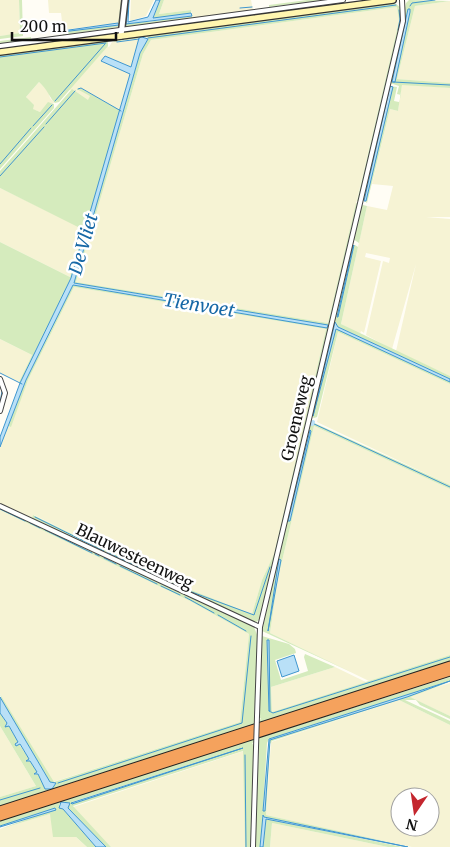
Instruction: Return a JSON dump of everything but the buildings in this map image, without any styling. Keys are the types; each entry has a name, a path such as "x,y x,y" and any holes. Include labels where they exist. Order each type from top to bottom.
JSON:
{"highway":[{"path":"0,810 450,665"},
{"path":"0,817 450,672"}],"main road":[{"path":"0,52 121,33 393,0"}],"street":[{"path":"121,33 125,0"},
{"path":"0,46 121,33 343,0"},
{"name":"Groeneweg","path":"253,847 260,628 403,21 402,0"},
{"path":"0,378 5,391 0,411"},
{"name":"Blauwesteenweg","path":"0,506 260,628"}],"shaded area":[{"path":"0,0 19,0 20,34 0,36"},
{"path":"48,0 121,0 119,23 63,30 61,13 49,13"},
{"path":"131,0 154,0 146,16 130,21"},
{"path":"164,0 251,0 253,10 192,18 191,10 159,14"},
{"path":"450,1 450,83 397,79 415,6"},
{"path":"397,7 399,21 328,323 76,282 143,54 151,40"},
{"path":"139,39 131,67 105,56 101,61 130,73 120,110 101,99 96,107 67,88 104,45 109,47 112,42"},
{"path":"39,82 48,90 50,98 55,103 48,103 40,112 32,109 26,97"},
{"path":"402,84 450,88 450,217 426,217 450,219 450,376 396,351 416,264 392,349 366,335 383,261 389,263 390,258 366,253 365,257 381,261 364,333 361,331 360,334 341,324 367,206 387,210 393,186 372,184 390,109 398,111"},
{"path":"0,188 84,229 70,277 0,242"},
{"path":"74,287 326,329 274,554 262,580 252,614 176,584 34,515 32,520 0,504 0,447 8,426 10,427 28,380"},
{"path":"338,332 450,384 450,485 317,422"},
{"path":"0,339 32,355 19,382 0,373"},
{"path":"314,426 450,489 450,655 369,681 270,633 278,578"},
{"path":"0,510 190,601 249,634 240,722 53,782 0,694"},
{"path":"335,667 366,682 272,712 271,687"},
{"path":"450,683 450,716 409,697 412,695"},
{"path":"399,700 450,725 450,847 412,847 266,815 271,742"},
{"path":"0,726 36,786 0,797"},
{"path":"244,751 245,847 111,847 73,807"},
{"path":"50,814 87,847 0,847 0,829"},
{"path":"272,823 388,847 270,847"}],"green space":[{"path":"19,0 22,0 23,36 0,39 0,36 20,33"},
{"path":"121,0 124,0 118,27 63,35 62,32 118,25"},
{"path":"127,0 129,0 126,22 148,22 192,16 192,18 126,27 125,25"},
{"path":"160,0 164,0 159,14 191,10 191,13 153,19"},
{"path":"307,0 324,0 269,7 269,5"},
{"path":"409,0 450,1 415,6 397,79 450,83 450,88 402,85 400,95 397,94 399,86 390,83 406,3"},
{"path":"393,2 400,7 401,22 359,201 357,201 399,21 397,7 151,40 143,54 76,282 328,323 356,203 358,204 260,619 255,623 32,519 33,515 176,584 252,614 262,580 274,554 326,329 74,287 28,380 11,427 8,426 26,380 73,285 327,327 327,325 74,283 140,53 148,37 113,42 116,39"},
{"path":"31,37 31,40 0,44 0,41"},
{"path":"108,41 108,46 59,102 55,103 39,82 26,97 34,105 33,109 40,112 48,102 54,104 54,108 0,169 0,54"},
{"path":"389,86 397,87 394,101 399,102 400,99 398,111 390,109 367,203 364,201 362,199","holes":["392,87 366,201 364,201"]},
{"path":"80,88 120,110 71,278 20,383 32,355 0,339 0,242 70,277 84,230 0,188 0,171 72,89 88,100 90,96 77,89"},
{"path":"363,205 367,206 359,243 353,239 360,207"},
{"path":"355,245 358,247 341,324 450,376 450,379 338,327 336,323 335,332 337,329 450,382 450,384 338,332 317,417 314,418 311,416 351,246"},
{"path":"310,421 450,485 450,489 314,426 278,578 270,633 351,672 262,631","holes":["310,431 290,521 288,521"]},
{"path":"0,507 254,627 258,637 254,722 261,719 258,715 262,636 289,644 295,649 296,653 275,660 281,680 308,671 304,657 305,654 335,667 271,687 272,712 450,655 450,661 52,789 56,783 50,782 2,701 0,694 54,782 240,722 249,634 190,601 0,510"},
{"path":"450,677 450,681 269,739 267,743 263,811 270,740 450,682 410,697 450,716 450,719 420,705 416,700 405,700 450,721 450,725 399,700 272,741 270,744 266,815 412,847 264,817 263,815 260,847 255,847 259,741 252,743 255,748 252,847 245,847 243,751 73,806 111,847 106,847 67,808 70,803 59,804 59,807 63,809 96,847 87,847 76,837 53,837 50,814 0,829 55,809 0,826 0,820","holes":["242,748 72,804 72,802"]},
{"path":"0,713 7,724 5,727 8,725 18,742 16,746 19,744 29,759 26,761 30,761 37,772 34,775 38,774 45,789 51,789 0,806 0,797 36,786 0,726"},
{"path":"266,819 403,847 388,847 272,823 270,847 263,847"}],"water":[{"path":"129,0 128,22 148,17 156,0 160,0 153,18 191,13 192,16 126,24"},
{"path":"408,9 410,9 410,12 395,82 392,82"},
{"path":"118,23 119,25 62,32 62,31"},
{"path":"139,38 148,39 140,53 74,283 328,325 327,328 73,285 26,380 0,447 0,437 20,383 71,278 130,74 101,61 105,56 131,67"},
{"path":"390,86 393,87 366,201 364,201"},
{"path":"353,246 338,317 337,317"},
{"path":"335,322 338,327 450,379 450,382 336,329 313,416"},
{"path":"310,430 290,521 288,521"},
{"path":"279,559 281,560 268,631"},
{"path":"267,640 269,640 270,711 269,711"},
{"path":"294,655 299,671 282,677 277,661"},
{"path":"450,681 407,697 270,740 265,811 263,811 269,739"},
{"path":"0,697 50,782 56,783 52,789 45,789 38,774 34,774 37,772 30,761 26,761 29,759 20,744 16,746 15,744 18,742 9,726 5,727 7,723 0,713"},
{"path":"243,748 72,804 71,803"},
{"path":"61,802 70,803 68,808 106,847 96,847 63,809 59,808"},
{"path":"55,808 56,810 0,827 0,826"},
{"path":"263,815 264,817 408,847 266,819 263,847 260,847"}],"waterway":[{"path":"410,6 412,3 435,0"},
{"path":"148,38 396,5"},
{"path":"240,8 252,7"},
{"path":"398,30 399,10"},
{"path":"117,42 139,39"},
{"path":"0,57 106,43"},
{"path":"55,101 105,44"},
{"path":"393,82 450,85"},
{"path":"78,89 81,88 121,111"},
{"path":"46,124 75,91"},
{"path":"33,126 52,105"},
{"path":"0,176 44,127"},
{"path":"0,164 31,128"},
{"path":"0,373 22,384"},
{"path":"0,403 2,391"},
{"path":"312,423 450,487"},
{"path":"0,509 25,521"},
{"path":"35,517 104,551"},
{"path":"30,523 40,528"},
{"path":"45,530 92,553"},
{"path":"107,552 182,588"},
{"path":"95,554 99,556"},
{"path":"104,558 116,564"},
{"path":"120,566 157,584"},
{"path":"189,591 254,615 270,567"},
{"path":"161,586 180,595"},
{"path":"185,597 214,613"},
{"path":"218,615 246,631"},
{"path":"58,783 242,723 251,636"},
{"path":"269,711 273,713 450,657"},
{"path":"245,755 246,847"},
{"path":"0,800 40,788"}],"water label":[{"name":"De Vliet","path":"83,244"},
{"name":"Tienvoet","path":"199,305"}]}
